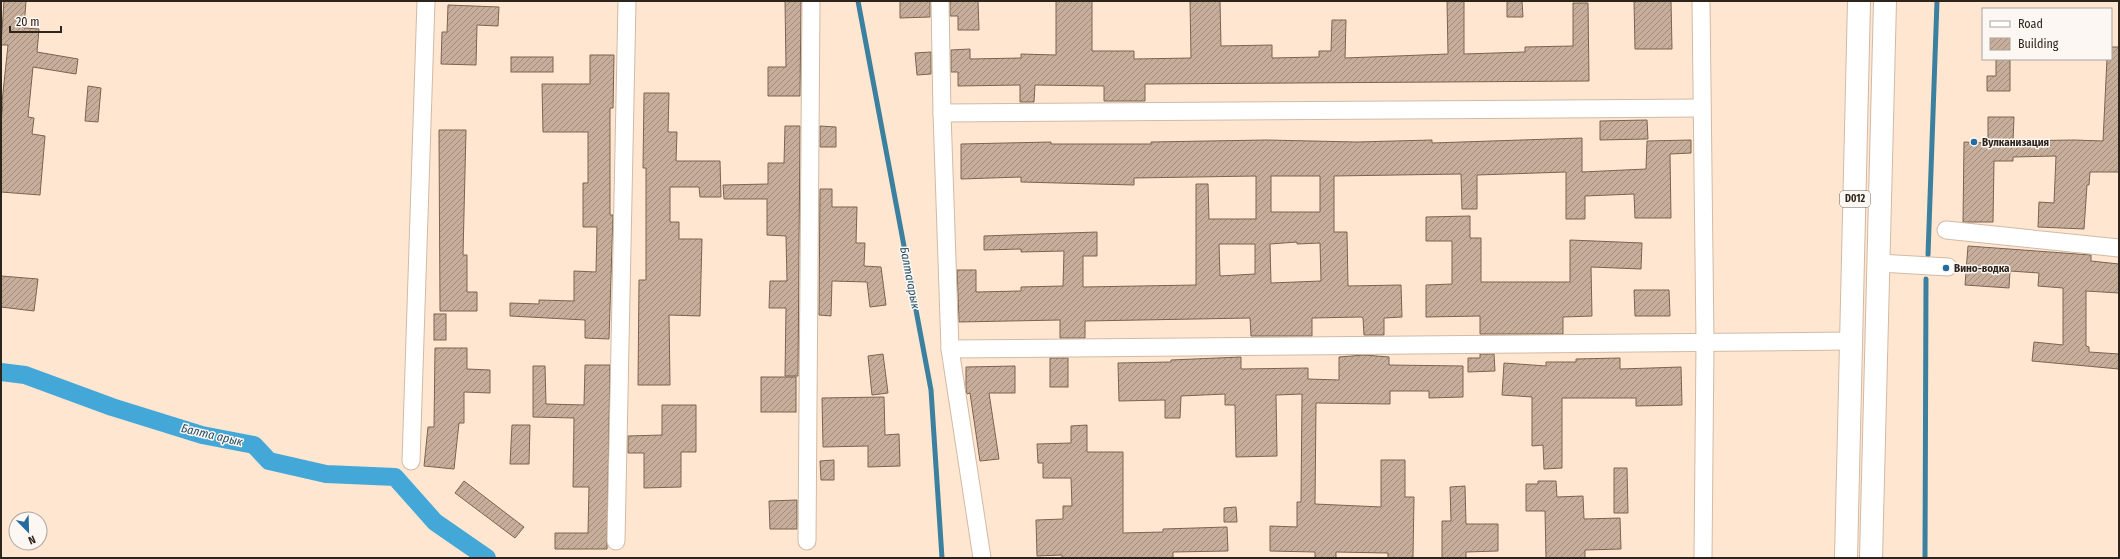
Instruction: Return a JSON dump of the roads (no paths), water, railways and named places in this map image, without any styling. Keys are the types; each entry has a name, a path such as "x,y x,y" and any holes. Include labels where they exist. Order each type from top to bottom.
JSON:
{"highway":[{"name":"D012","path":"1846,558 1860,1"},
{"name":"D012","path":"1871,558 1885,1"}],"street":[{"path":"411,461 426,1"},
{"path":"616,540 626,1"},
{"path":"807,541 811,1"},
{"path":"940,1 942,113 950,349 982,558"},
{"path":"1700,1 1706,342 1703,558"},
{"path":"942,113 1702,108"},
{"path":"1946,230 2119,248"},
{"path":"1879,263 1948,267"},
{"path":"950,349 1851,341"}],"waterway":[{"name":"Балта арык","path":"858,1 931,390 942,558"},
{"path":"1928,255 1937,1"},
{"path":"1925,558 1926,279"},
{"name":"Балта арык","path":"1,372 25,375 112,407 202,435 254,445 269,461 326,474 395,477 435,522 487,558"}],"place":[{"name":"Вулканизация","path":"1974,142"},
{"name":"Вино-водка","path":"1946,268"}]}
